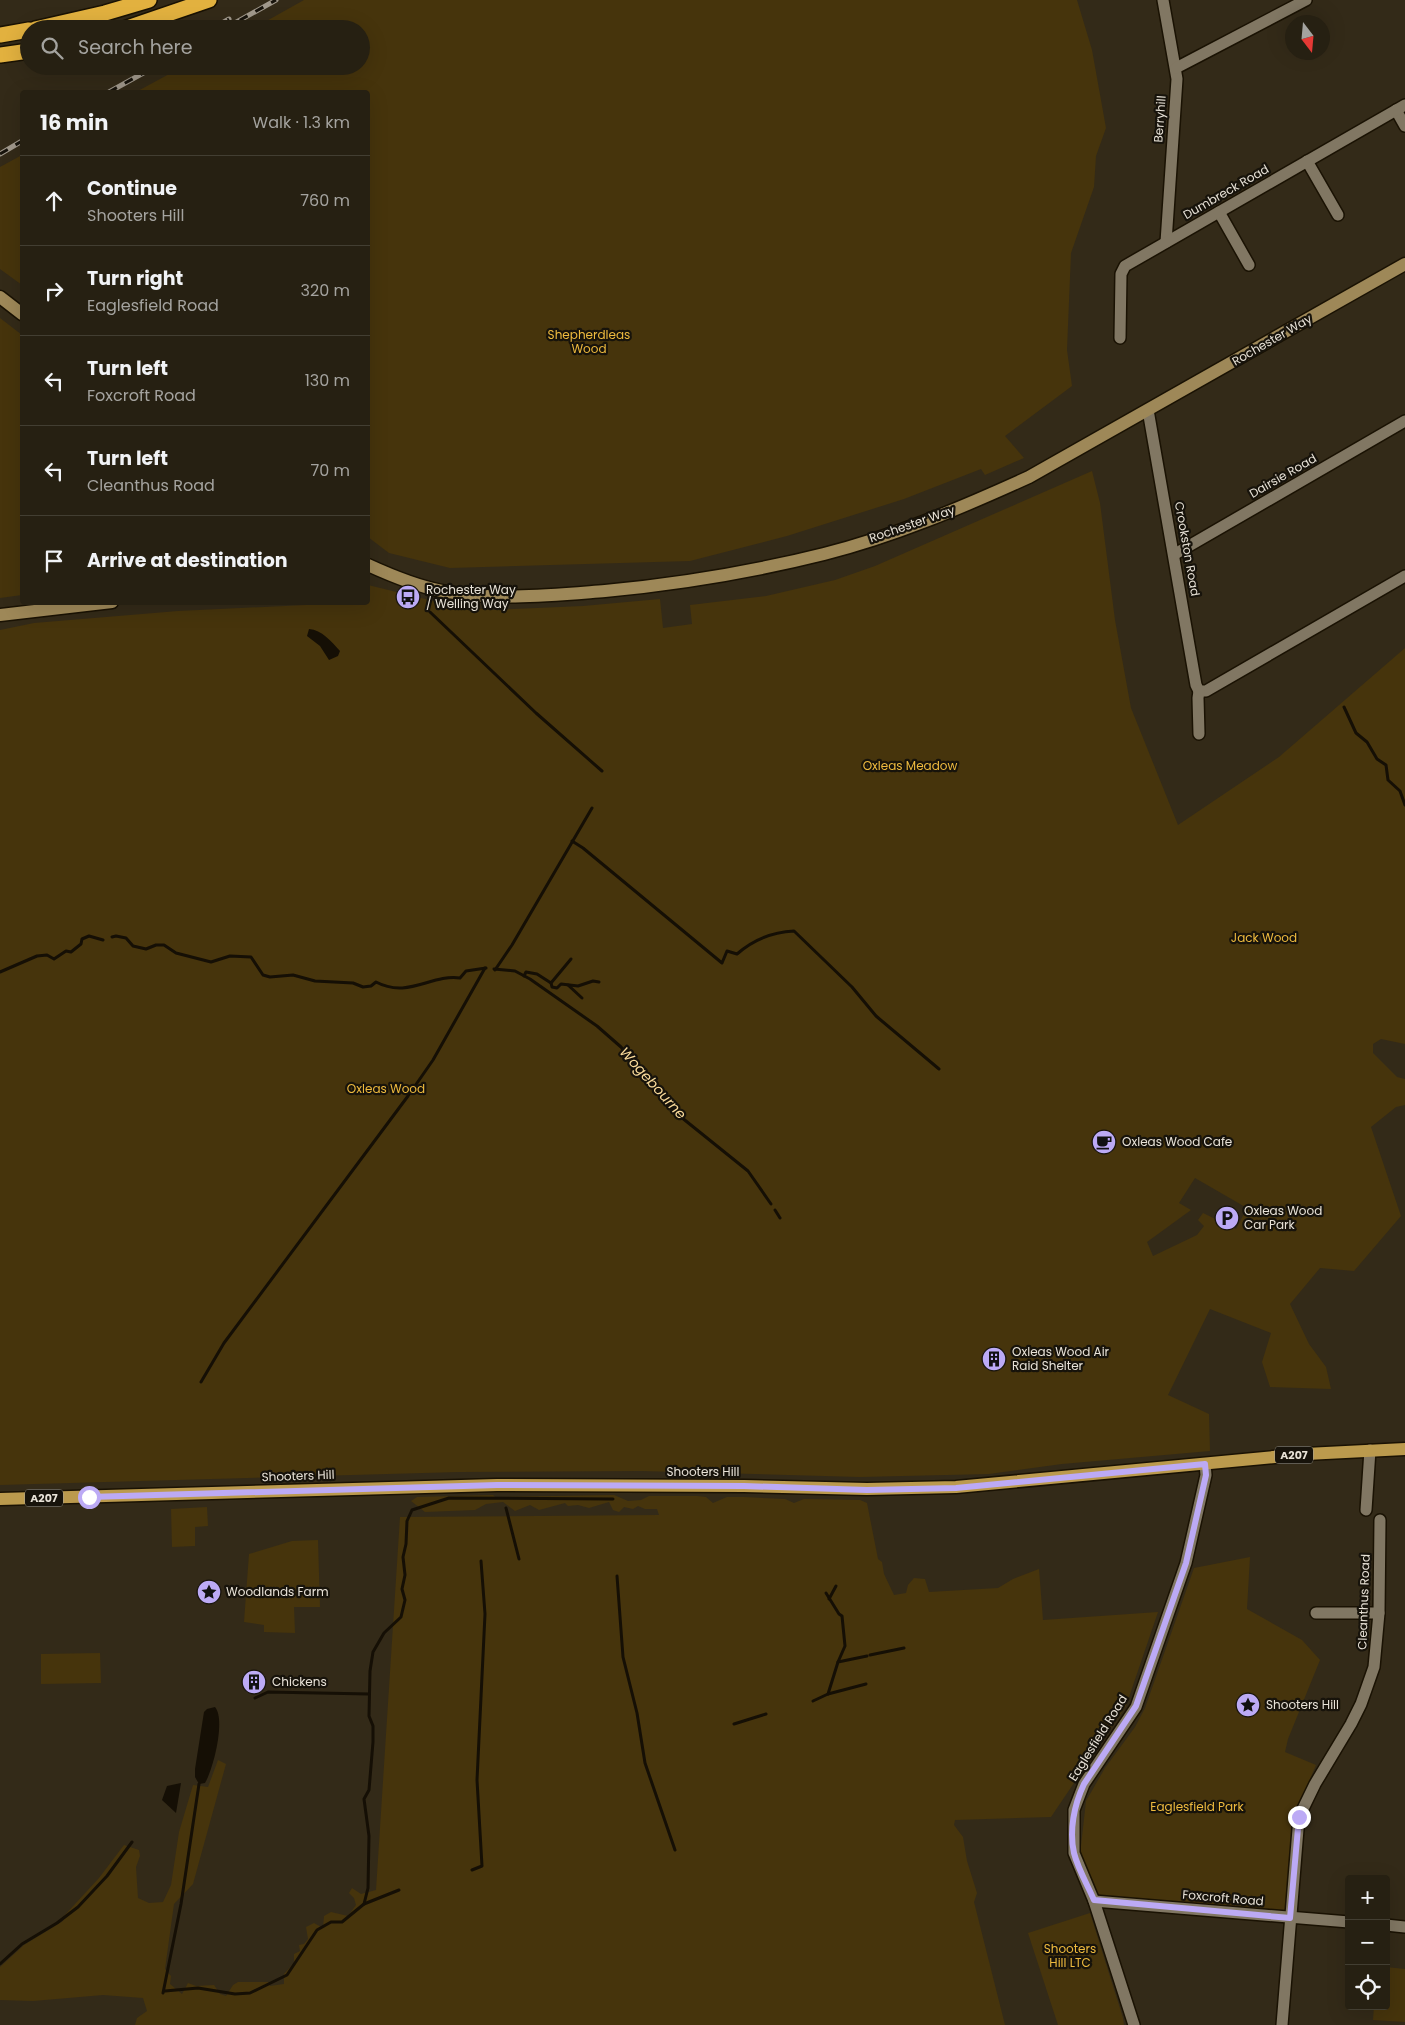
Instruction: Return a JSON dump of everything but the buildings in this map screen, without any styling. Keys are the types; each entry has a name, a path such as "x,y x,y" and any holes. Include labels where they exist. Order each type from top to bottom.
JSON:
{"highway":[{"path":"74,20 149,0"},
{"path":"150,20 209,0"},
{"path":"0,35 20,32"},
{"path":"0,55 20,52"}],"main road":[{"name":"Shooters Hill","path":"0,1499 497,1485 744,1486 867,1490 956,1488 1205,1464 1370,1450 1405,1449"}],"street":[{"name":"Berryhill","path":"1163,0 1176,68 1166,242"},
{"path":"1176,68 1306,0"},
{"path":"1400,108 1405,126"},
{"name":"Dumbreck Road","path":"1120,338 1122,269 1125,266 1400,108"},
{"path":"1307,161 1338,215"},
{"path":"1219,212 1249,265"},
{"name":"Rochester Way","path":"370,566 417,585 444,591 486,595 582,593 697,581 826,554 967,505 1029,477 1405,264"},
{"path":"0,297 20,312"},
{"name":"Crookston Road","path":"1148,410 1196,685 1199,691 1199,734"},
{"name":"Dairsie Road","path":"1174,554 1405,421"},
{"path":"1199,691 1206,692 1405,576"},
{"path":"0,615 86,605"},
{"path":"1366,1510 1370,1450"},
{"name":"Eaglesfield Road","path":"1134,2025 1094,1900 1074,1853 1074,1810 1084,1784 1136,1706 1188,1556 1206,1475 1205,1464"},
{"name":"Cleanthus Road","path":"1282,2025 1299,1817 1315,1784 1361,1704 1376,1655 1379,1613 1380,1520"},
{"path":"1316,1614 1379,1613"},
{"name":"Foxcroft Road","path":"1094,1900 1345,1922"},
{"path":"1390,1925 1405,1926"}],"green space":[{"name":"Shepherdleas Wood","path":"304,0 1077,0 1092,50 1106,128 1096,156 1094,187 1071,253 1067,350 1072,386 1005,436 1024,458 985,475 981,469 904,499 787,536 690,561 450,568 389,553 370,539 370,90 140,90 167,75 370,75 370,20 268,20"},
{"path":"20,156 20,284 0,269 0,167"},
{"path":"0,318 20,333 20,595 0,598"},
{"name":"Oxleas Wood","path":"1092,471 1100,503 1115,620 1131,708 1178,825 1279,757 1405,648 1405,1044 1381,1039 1373,1044 1373,1053 1397,1077 1405,1079 1405,1105 1396,1107 1371,1127 1401,1216 1354,1271 1320,1268 1290,1304 1309,1344 1326,1367 1331,1389 1270,1387 1262,1362 1271,1333 1210,1309 1168,1395 1209,1414 1210,1451 1062,1464 989,1474 860,1477 641,1471 459,1472 0,1485 0,630 34,623 178,611 305,605 370,605 370,585 458,607 494,610 583,606 660,599 663,628 692,624 690,605 766,596 835,580 875,566","holes":["1195,1178 1247,1208 1236,1229 1203,1213 1198,1220 1204,1226 1197,1235 1153,1256 1147,1242 1191,1210 1179,1203"]},
{"path":"493,1495 495,1497 614,1495 628,1501 641,1500 649,1496 697,1496 706,1497 713,1503 727,1497 785,1499 794,1503 804,1499 860,1500 867,1503 878,1559 882,1562 884,1574 894,1595 906,1593 908,1585 914,1578 925,1579 929,1592 998,1588 1013,1579 1039,1569 1043,1620 1158,1612 1126,1706 1051,1817 955,1820 954,1825 963,1837 967,1861 977,1893 974,1902 1005,2025 135,2025 137,2018 147,2011 143,1998 103,1995 33,2001 0,2000 0,1967 24,1945 63,1921 64,1916 99,1878 124,1845 139,1850 140,1856 136,1867 138,1898 149,1903 163,1902 171,1885 179,1832 193,1785 208,1787 218,1760 226,1764 193,1884 174,1904 165,1969 171,1976 170,1984 182,1994 188,1983 196,1986 214,1985 220,1994 226,1996 233,1985 238,1982 268,1982 270,1986 284,1984 284,1974 294,1963 294,1954 300,1951 299,1945 304,1944 308,1939 306,1927 314,1923 323,1928 324,1916 331,1912 348,1916 356,1905 354,1898 349,1893 352,1888 361,1894 376,1890 400,1517 659,1515 657,1509 645,1509 638,1506 633,1509 624,1507 619,1512 613,1510 609,1502 589,1508 578,1505 568,1506 565,1503 539,1510 530,1505 515,1511 503,1502 486,1504 475,1510 425,1512 411,1501 417,1497"},
{"path":"207,1507 208,1526 195,1527 195,1546 172,1547 171,1509"},
{"path":"318,1540 320,1607 294,1607 295,1633 264,1632 264,1625 244,1622 249,1554 292,1541"},
{"name":"Eaglesfield Park","path":"1250,1557 1247,1609 1302,1640 1320,1660 1288,1739 1285,1752 1316,1765 1295,1814 1286,1911 1099,1897 1080,1855 1086,1801 1105,1768 1135,1727 1145,1708 1194,1568"},
{"path":"100,1653 101,1683 41,1684 41,1654"},
{"name":"Shooters Hill LTC","path":"1090,1913 1124,2025 1058,2025 1028,1933"},
{"path":"1390,1967 1405,1969 1405,2022 1373,2020 1374,2010 1390,2010"}],"shaded area":[{"path":"309,629 318,631 330,640 340,651 338,656 329,660 320,646 307,636"},
{"path":"215,1707 218,1713 219,1733 215,1756 205,1783 199,1784 195,1777 195,1769 204,1712"},
{"path":"181,1783 176,1813 162,1800 167,1786"}],"waterway":[{"path":"430,612 536,713 602,771"},
{"path":"1344,707 1356,733 1367,742 1377,759 1386,765 1388,780 1400,791 1405,805"},
{"path":"495,970 512,945 592,808"},
{"path":"572,841 583,848 722,963 727,951 737,954 764,938 778,933 794,931 852,987 876,1016 939,1069"},
{"name":"Wogebourne","path":"0,972 37,956 47,955 54,959 66,951 71,952 81,944 82,939 89,936 103,940"},
{"name":"Wogebourne","path":"112,937 126,938 133,946 146,949 156,945 164,945 176,953 211,962 230,956 251,957 263,975 270,977 293,975 315,981 353,983 363,987 371,986 376,982 388,987 409,987 439,979 460,978 466,971 486,968"},
{"path":"551,983 571,959"},
{"path":"201,1382 224,1343 433,1060 485,968"},
{"name":"Wogebourne","path":"494,969 515,971 530,979 597,1026 621,1047 676,1113 748,1171 771,1204"},
{"path":"524,976 526,972 537,974 551,983 552,987 557,988 561,984 578,986 593,981 599,982"},
{"path":"568,985 582,998"},
{"name":"Wogebourne","path":"775,1210 780,1218"},
{"path":"165,1991 198,1988 235,1994 250,1993 287,1975 317,1930 331,1922 342,1922 364,1904 368,1888 369,1836 364,1799 369,1790 373,1742 373,1726 369,1716 370,1671 373,1652 384,1633 401,1617 405,1600 402,1589 405,1575 403,1557 406,1544 407,1521 412,1510 449,1498 613,1499"},
{"path":"506,1508 519,1559"},
{"path":"472,1870 482,1866 477,1780 485,1614 481,1561"},
{"path":"617,1576 623,1657 637,1713 645,1763 675,1850"},
{"path":"829,1599 836,1586"},
{"path":"826,1593 842,1616 845,1646 838,1662"},
{"path":"870,1655 904,1648"},
{"path":"828,1694 838,1662 867,1656"},
{"path":"813,1701 828,1694 866,1684"},
{"path":"255,1698 268,1692 369,1694"},
{"path":"734,1724 766,1714"},
{"path":"163,1993 181,1904 199,1784"},
{"path":"0,1964 22,1944 57,1923 78,1907 107,1876 132,1842"},
{"path":"364,1904 399,1890"}],"railway":[{"path":"240,20 276,0"},
{"path":"113,90 140,75"},
{"path":"0,154 20,142"}],"place":[{"name":"Rochester Way / Welling Way","path":"408,597"},
{"name":"Oxleas Wood Cafe","path":"1104,1142"},
{"name":"Oxleas Wood Car Park","path":"1227,1218"},
{"name":"Oxleas Wood Air Raid Shelter","path":"994,1359"},
{"name":"Woodlands Farm","path":"209,1592"},
{"name":"Chickens","path":"254,1682"},
{"name":"Shooters Hill","path":"1248,1705"}],"route":[{"path":"89,1497 497,1485 744,1486 867,1490 956,1488 1205,1464 1206,1475 1192,1542 1141,1693 1132,1715 1104,1752 1077,1798 1074,1810 1074,1853 1094,1900 1290,1918 1299,1817"}],"park label":[{"name":"Oxleas Meadow","path":"910,766"},
{"name":"Jack Wood","path":"1264,938"}]}
